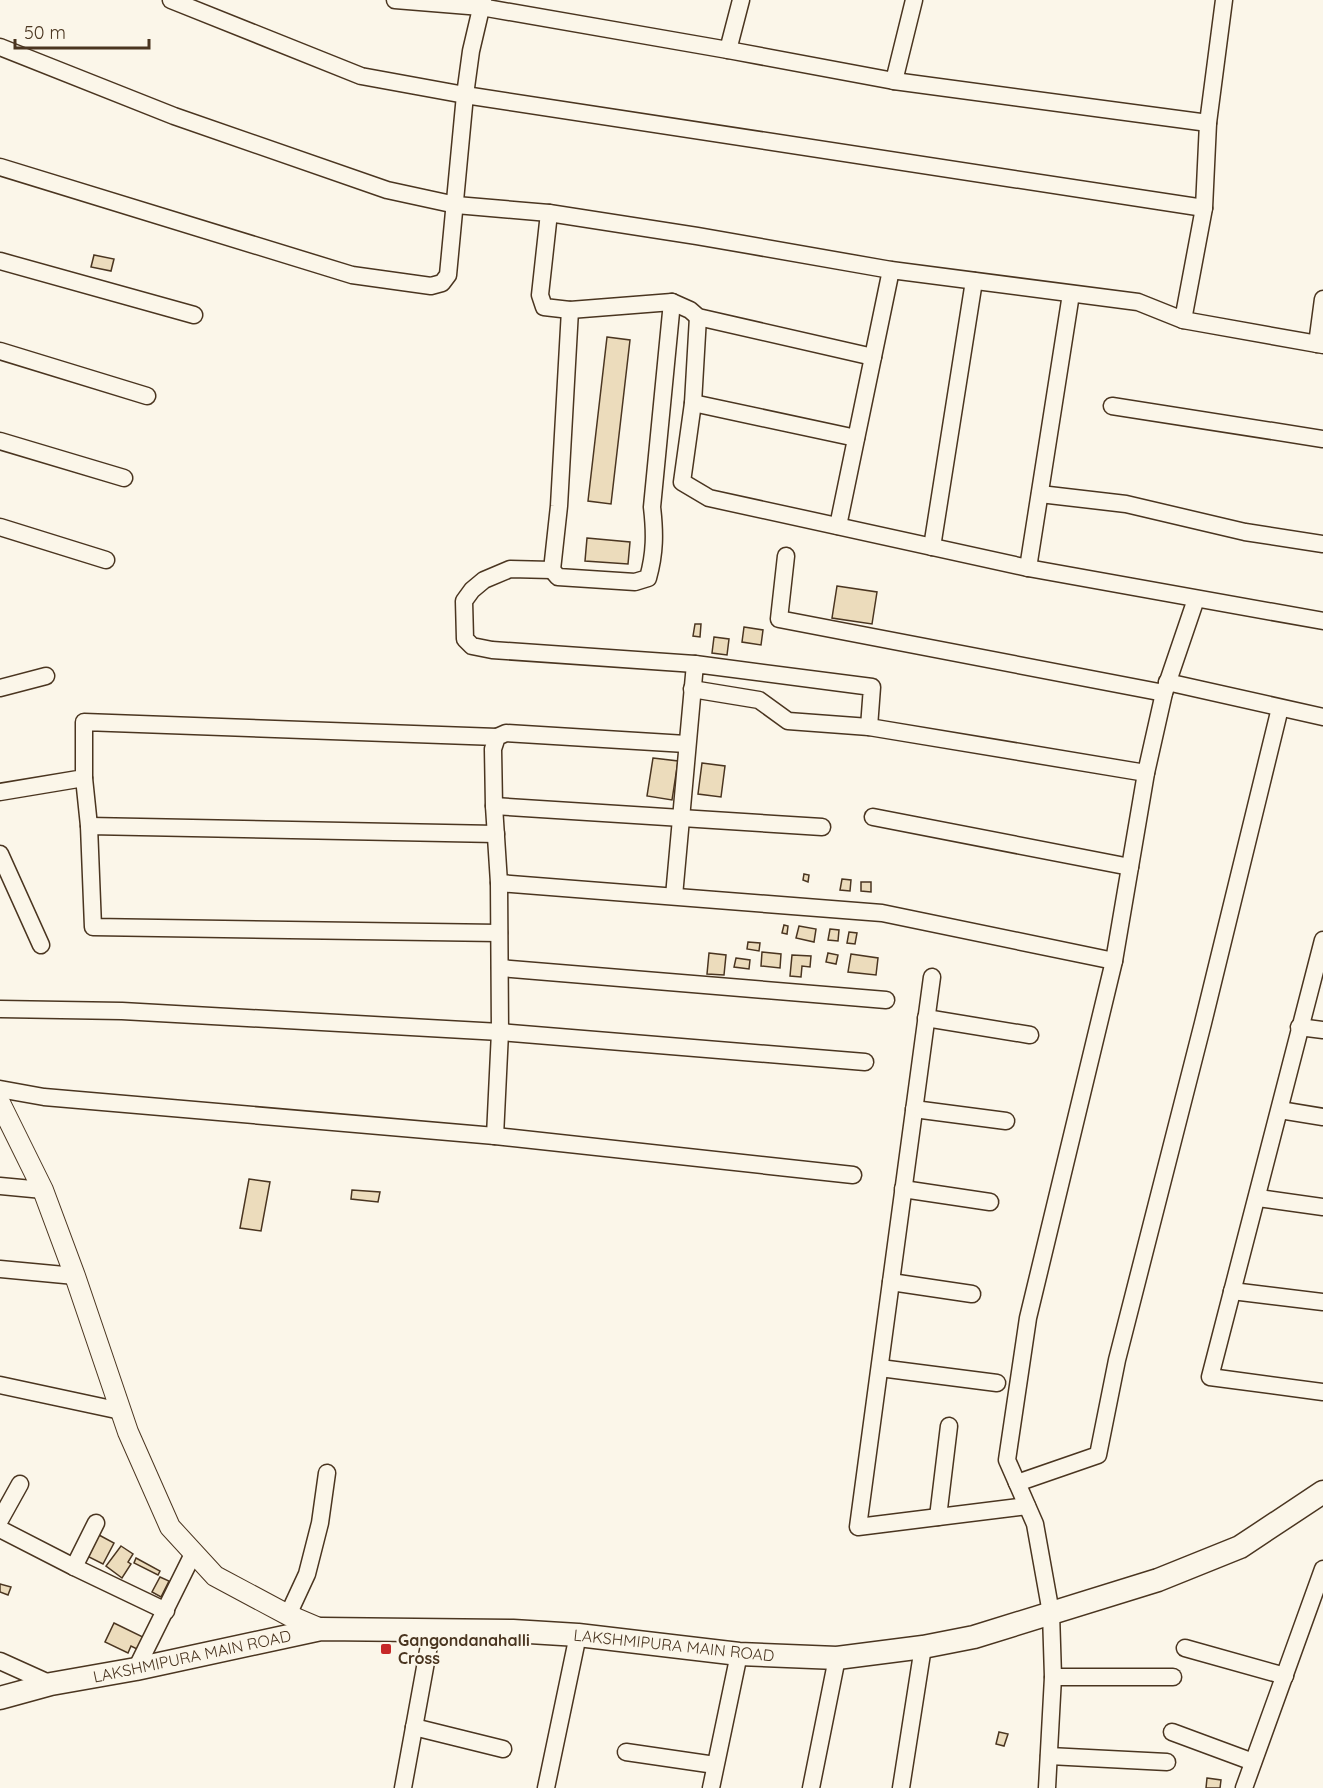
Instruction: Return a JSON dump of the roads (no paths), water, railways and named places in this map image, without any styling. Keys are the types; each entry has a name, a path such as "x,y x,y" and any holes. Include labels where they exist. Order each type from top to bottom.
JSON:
{"main road":[{"name":"LAKSHMIPURA MAIN ROAD","path":"0,1698 51,1684 136,1669 321,1629 513,1631 578,1635 740,1654 837,1658 923,1647 974,1637 1158,1580 1240,1547 1323,1492"}],"street":[{"path":"171,0 361,76 465,95 1204,208"},
{"path":"394,0 482,4 894,81 1208,123"},
{"path":"728,50 741,0"},
{"path":"894,81 914,0"},
{"path":"1183,320 1204,208 1208,123 1224,0"},
{"path":"0,167 352,275 432,286 442,283 448,275 465,95 471,51 482,4"},
{"path":"0,46 185,120 387,190 456,205 549,213 891,270 1138,302 1183,320 1320,344 1323,300"},
{"path":"549,213 540,295 544,307 570,310 672,302 690,310 698,317 873,357"},
{"path":"0,261 194,315"},
{"path":"838,526 891,270"},
{"path":"932,547 974,281"},
{"path":"1028,568 1071,294"},
{"path":"570,310 552,570 558,577 635,582 648,578 654,556 655,533 652,507 672,302"},
{"path":"698,317 693,404 682,482 709,498 1028,568 1323,621"},
{"path":"0,351 147,396"},
{"path":"693,404 856,438"},
{"path":"1112,406 1323,439"},
{"path":"0,441 124,478"},
{"path":"1040,494 1126,504 1245,532 1323,544"},
{"path":"0,527 106,560"},
{"path":"786,556 779,619 1323,717"},
{"path":"552,570 510,569 484,580 464,601 465,639 472,646 492,650 695,664 872,687 869,727"},
{"path":"1047,1788 1053,1677 1050,1613 1035,1524 1007,1460 1028,1318 1114,961 1146,773 1166,687 1196,599"},
{"path":"674,896 695,664"},
{"path":"0,688 46,676"},
{"path":"692,689 759,700 788,721 869,727 1146,773"},
{"path":"1017,1483 1098,1455 1117,1360 1280,708"},
{"path":"500,933 93,927 89,826 84,778 84,722 497,738 506,733 686,744"},
{"path":"495,1136 500,1032 499,883 494,806 494,749 497,738"},
{"path":"0,792 84,778"},
{"path":"494,806 822,827"},
{"path":"873,817 1130,867"},
{"path":"89,826 496,834"},
{"path":"0,855 41,945"},
{"path":"499,883 882,913 1114,961"},
{"path":"1323,945 1299,1027 1258,1198 1210,1377 1323,1392"},
{"path":"500,968 886,1000"},
{"path":"932,977 858,1527 1027,1506"},
{"path":"0,1009 122,1011 500,1032 865,1062"},
{"path":"926,1018 1030,1035"},
{"path":"1299,1027 1323,1030"},
{"path":"0,1089 44,1097 495,1136 853,1175"},
{"path":"0,1103 43,1190 128,1432 170,1527 215,1576 288,1615 321,1629"},
{"path":"914,1108 1006,1121"},
{"path":"1280,1110 1323,1117"},
{"path":"0,1186 43,1190"},
{"path":"903,1190 990,1202"},
{"path":"1258,1198 1323,1207"},
{"path":"0,1269 75,1276"},
{"path":"891,1282 972,1294"},
{"path":"1233,1291 1323,1302"},
{"path":"880,1368 997,1383"},
{"path":"0,1385 121,1411"},
{"path":"938,1517 950,1426"},
{"path":"288,1615 307,1575 320,1523 327,1473"},
{"path":"0,1520 20,1484"},
{"path":"74,1567 96,1523"},
{"path":"0,1529 166,1611"},
{"path":"136,1669 194,1552"},
{"path":"1244,1788 1323,1569"},
{"path":"403,1788 432,1629"},
{"path":"546,1788 578,1635"},
{"path":"900,1788 923,1647"},
{"path":"1185,1648 1285,1676"},
{"path":"711,1788 740,1654"},
{"path":"811,1788 837,1658"},
{"path":"0,1661 51,1684"},
{"path":"1053,1677 1173,1677"},
{"path":"414,1726 503,1749"},
{"path":"1172,1732 1253,1762"},
{"path":"626,1752 715,1765"},
{"path":"1049,1756 1167,1762"}],"place":[{"name":"Gangondanahalli Cross","path":"386,1649"}]}
